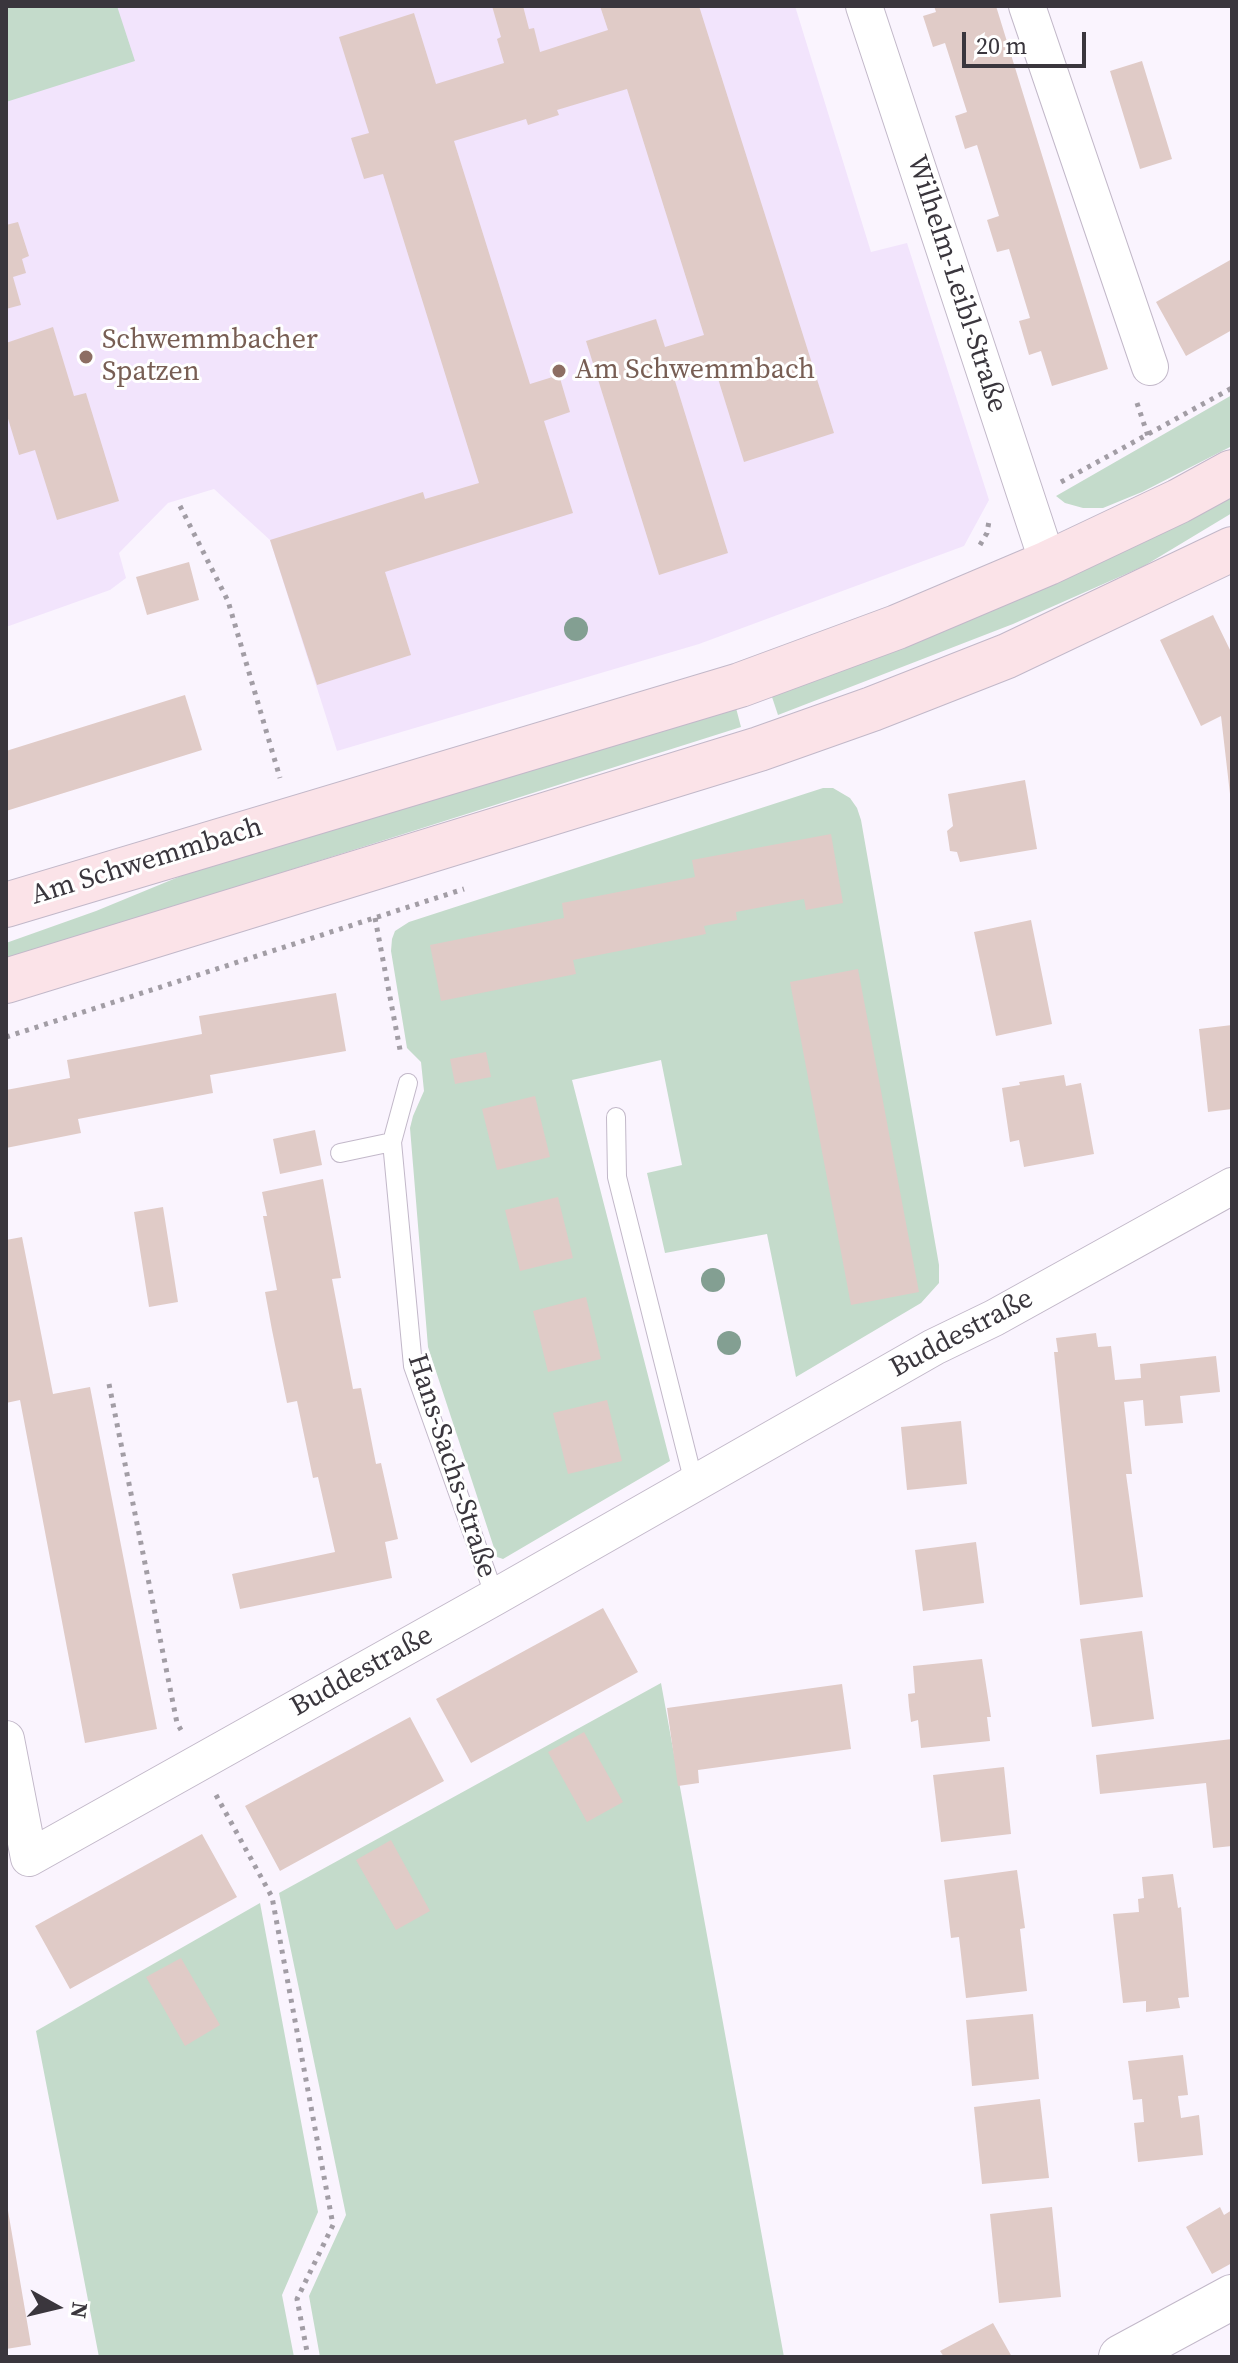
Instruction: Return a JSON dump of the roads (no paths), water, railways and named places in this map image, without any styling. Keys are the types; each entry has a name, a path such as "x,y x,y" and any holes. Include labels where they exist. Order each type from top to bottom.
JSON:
{"main road":[{"name":"Am Schwemmbach","path":"6,905 740,685 897,627 1048,563 1179,501 1232,472"},
{"path":"6,981 773,744 1007,656 1232,549"}],"street":[{"name":"Wilhelm-Leibl-Straße","path":"864,6 1048,563"},
{"path":"1027,6 1150,367"},
{"name":"Buddestraße","path":"6,1739 29,1858 934,1347 994,1318 1232,1186"},
{"path":"1121,2357 1232,2297"}],"lane":[{"name":"Hans-Sachs-Straße","path":"408,1083 392,1142 413,1366 495,1597"},
{"path":"616,1117 617,1177 694,1483"},
{"path":"340,1153 392,1142"}],"place":[{"name":"Schwemmbacher Spatzen","path":"86,357"},
{"name":"Am Schwemmbach","path":"559,371"}]}
